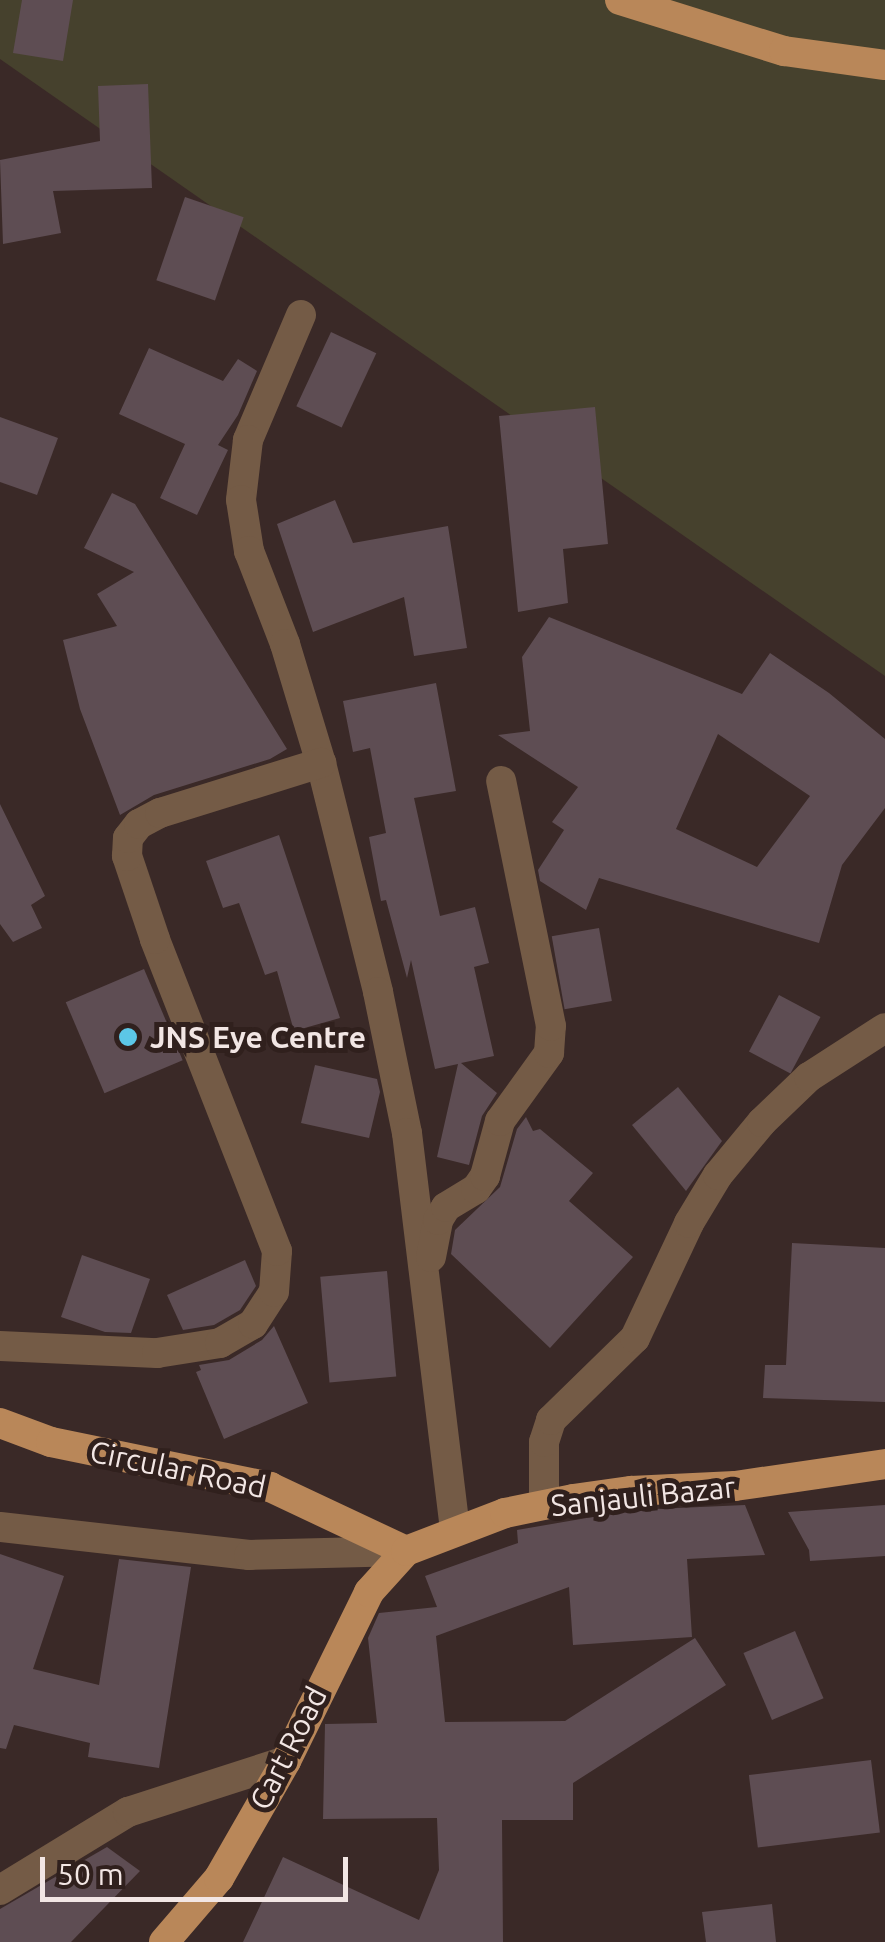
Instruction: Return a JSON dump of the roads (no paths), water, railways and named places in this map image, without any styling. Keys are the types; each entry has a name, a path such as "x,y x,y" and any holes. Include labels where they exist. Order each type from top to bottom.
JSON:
{"main road":[{"path":"620,0 784,52 885,65"},
{"name":"Circular Road","path":"0,1423 51,1442 270,1487 406,1551"},
{"name":"Sanjauli Bazar","path":"406,1551 455,1531 544,1505 631,1491 736,1486 885,1464"},
{"name":"Cart Road","path":"164,1942 219,1878 286,1760 369,1592 406,1551"}],"street":[{"path":"301,315 248,440 241,500 250,551 285,644 353,882 407,1133 455,1531"},
{"path":"0,1346 157,1353 220,1343 254,1324 274,1292 277,1251 155,939 127,856 128,838 138,824 160,813 321,764"},
{"path":"427,1300 438,1220 446,1207 476,1190 486,1176 500,1121 549,1053 552,1026 501,781"},
{"path":"544,1505 544,1442 551,1420 635,1338 689,1223 718,1175 762,1122 809,1077 885,1028"},
{"path":"0,1528 249,1555 406,1551"},
{"path":"0,1890 128,1812 286,1760"}],"place":[{"name":"JNS Eye Centre","path":"128,1037"}]}
